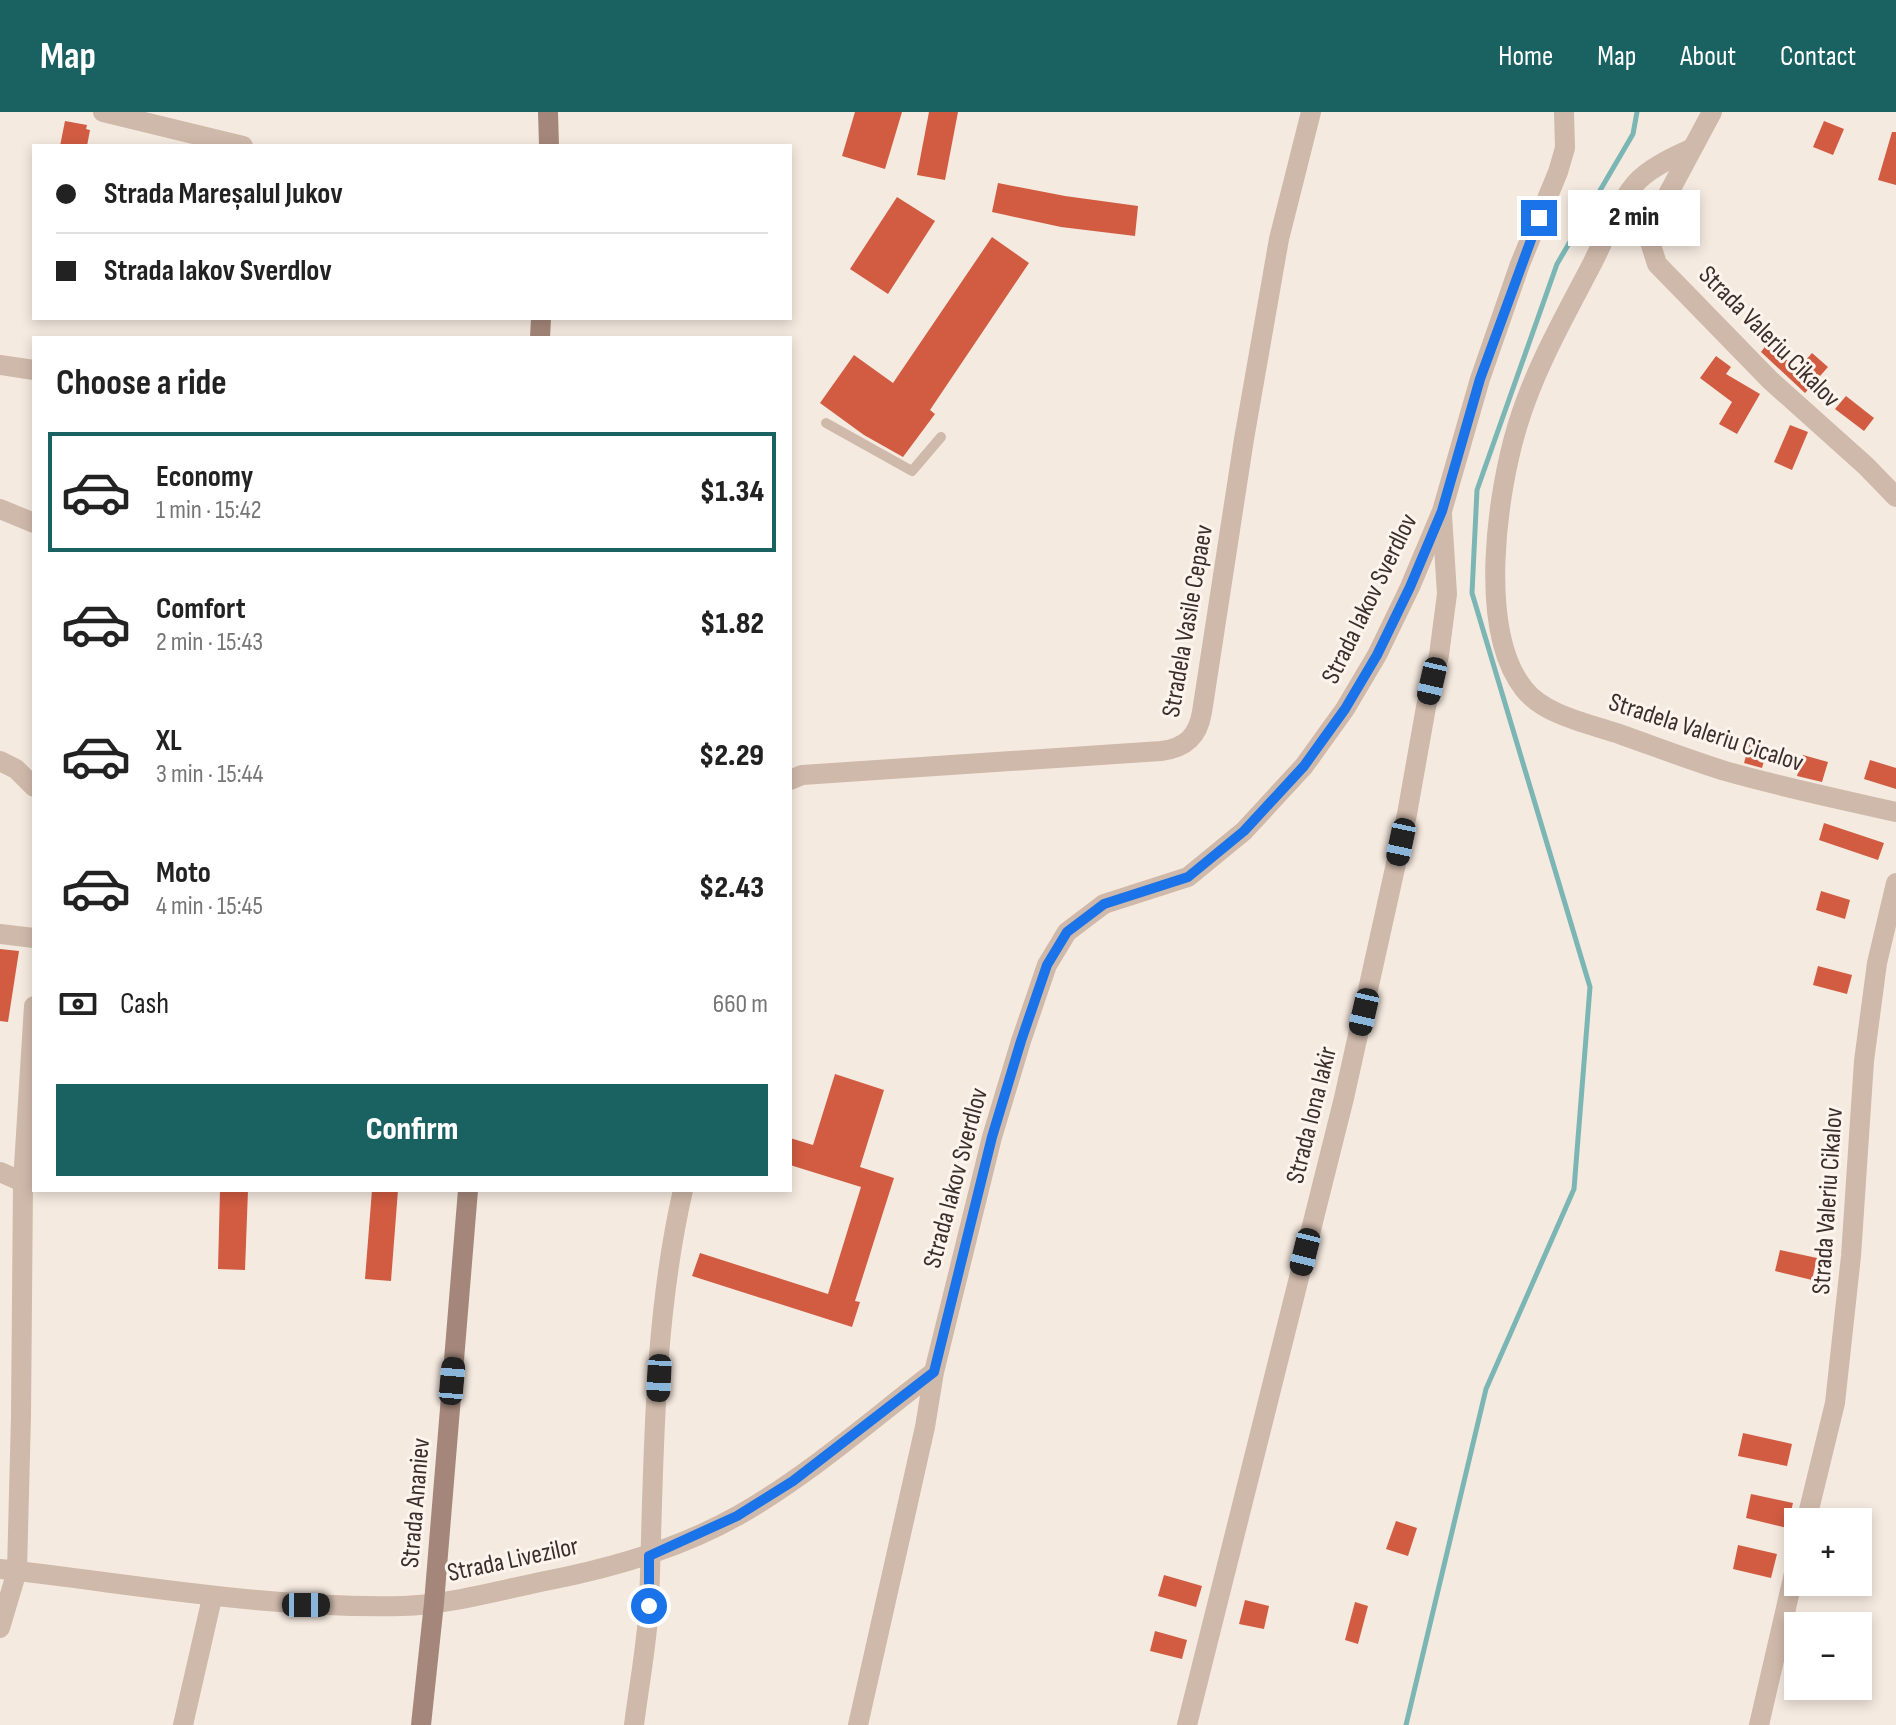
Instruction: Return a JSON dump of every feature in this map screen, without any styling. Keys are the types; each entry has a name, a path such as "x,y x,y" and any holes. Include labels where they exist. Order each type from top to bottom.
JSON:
{"street":[{"path":"103,112 235,144"},
{"path":"548,112 549,144"},
{"name":"Stradela Vasile Cepaev","path":"792,779 802,775 1175,750 1190,741 1199,728 1202,712 1244,439 1279,239 1311,112"},
{"name":"Strada Iakov Sverdlov","path":"858,1725 925,1427 934,1372 992,1137 1047,965 1067,932 1104,904 1188,877 1244,831 1304,766 1345,709 1377,655 1442,511 1480,379 1520,264 1558,172 1565,148 1564,112"},
{"path":"1691,149 1636,183 1614,220 1636,227 1651,226 1712,112"},
{"name":"Stradela Valeriu Cicalov","path":"1614,220 1549,347 1518,423 1505,478 1495,554 1496,621 1515,675 1525,691 1540,703 1569,717 1724,770 1896,812"},
{"name":"Strada Valeriu Cikalov","path":"1651,226 1650,242 1657,264 1770,380 1896,497"},
{"path":"0,365 32,370"},
{"path":"0,509 32,522"},
{"name":"Strada Iona Iakir","path":"1187,1725 1344,1098 1407,814 1426,707 1439,655 1447,594 1442,511"},
{"path":"0,761 16,769 32,785"},
{"name":"Strada Valeriu Cikalov","path":"1809,1508 1835,1403 1851,1256 1864,1061 1877,963 1896,883"},
{"path":"0,934 32,938"},
{"path":"0,1628 21,1416 23,1182 32,1038"},
{"path":"0,1172 23,1182"},
{"name":"Strada Ananiev","path":"421,1725 468,1192"},
{"path":"634,1725 649,1606 662,1318 672,1241 683,1192"},
{"name":"Strada Livezilor","path":"8,1570 212,1598 306,1605 405,1606 434,1603 563,1578 649,1556 737,1516 793,1481 934,1372"},
{"path":"1759,1725 1789,1596"},
{"path":"183,1725 212,1598"}],"lane":[{"path":"826,423 912,471 941,437"}],"building":[{"path":"855,112 902,112 885,169 842,156"},
{"path":"929,112 958,112 945,180 917,175"},
{"path":"65,121 87,125 86,129 90,130 87,144 60,144"},
{"path":"1824,121 1844,129 1833,155 1813,147"},
{"path":"1892,132 1896,132 1896,185 1878,180"},
{"path":"998,183 1138,206 1135,236 1061,227 992,212"},
{"path":"897,197 935,221 888,294 850,269"},
{"path":"992,237 1029,263 930,410 935,414 903,457 864,435 820,403 854,355 893,383"},
{"path":"1767,344 1798,369 1812,353 1828,367 1805,393 1761,352"},
{"path":"1716,356 1731,367 1726,374 1760,394 1737,434 1719,424 1732,402 1700,378"},
{"path":"1846,396 1874,418 1864,431 1835,409"},
{"path":"1790,425 1808,432 1792,470 1774,462"},
{"path":"1750,742 1768,747 1762,768 1744,763"},
{"path":"1803,755 1828,762 1822,782 1797,776"},
{"path":"1870,760 1896,768 1896,789 1864,779"},
{"path":"1824,823 1884,843 1878,860 1819,840"},
{"path":"1821,891 1850,900 1845,919 1816,910"},
{"path":"0,949 19,951 8,1022 0,1021"},
{"path":"1818,966 1852,975 1847,994 1813,985"},
{"path":"835,1074 884,1090 860,1167 894,1178 855,1301 860,1302 852,1327 692,1276 700,1253 828,1294 861,1187 792,1166 792,1139 813,1145"},
{"path":"220,1192 248,1192 245,1270 218,1269"},
{"path":"372,1192 398,1192 391,1281 365,1279"},
{"path":"1780,1250 1817,1258 1812,1280 1775,1271"},
{"path":"1743,1433 1792,1444 1787,1466 1738,1456"},
{"path":"1751,1494 1793,1503 1792,1508 1784,1508 1784,1527 1746,1518"},
{"path":"1396,1521 1417,1528 1408,1556 1386,1549"},
{"path":"1738,1545 1777,1554 1771,1578 1733,1569"},
{"path":"1164,1575 1202,1586 1196,1607 1158,1596"},
{"path":"1245,1600 1269,1606 1264,1629 1239,1624"},
{"path":"1355,1602 1368,1606 1358,1644 1345,1640"},
{"path":"1155,1631 1187,1640 1182,1659 1150,1651"}],"waterway":[{"path":"1406,1725 1486,1389 1574,1189 1590,987 1472,593 1477,490 1557,264 1633,134 1637,112"}],"route":[{"path":"649,1606 649,1556 737,1516 793,1481 934,1372 992,1137 1047,965 1067,932 1104,904 1188,877 1244,831 1304,766 1345,709 1377,655 1442,511 1480,379 1539,218"}]}
